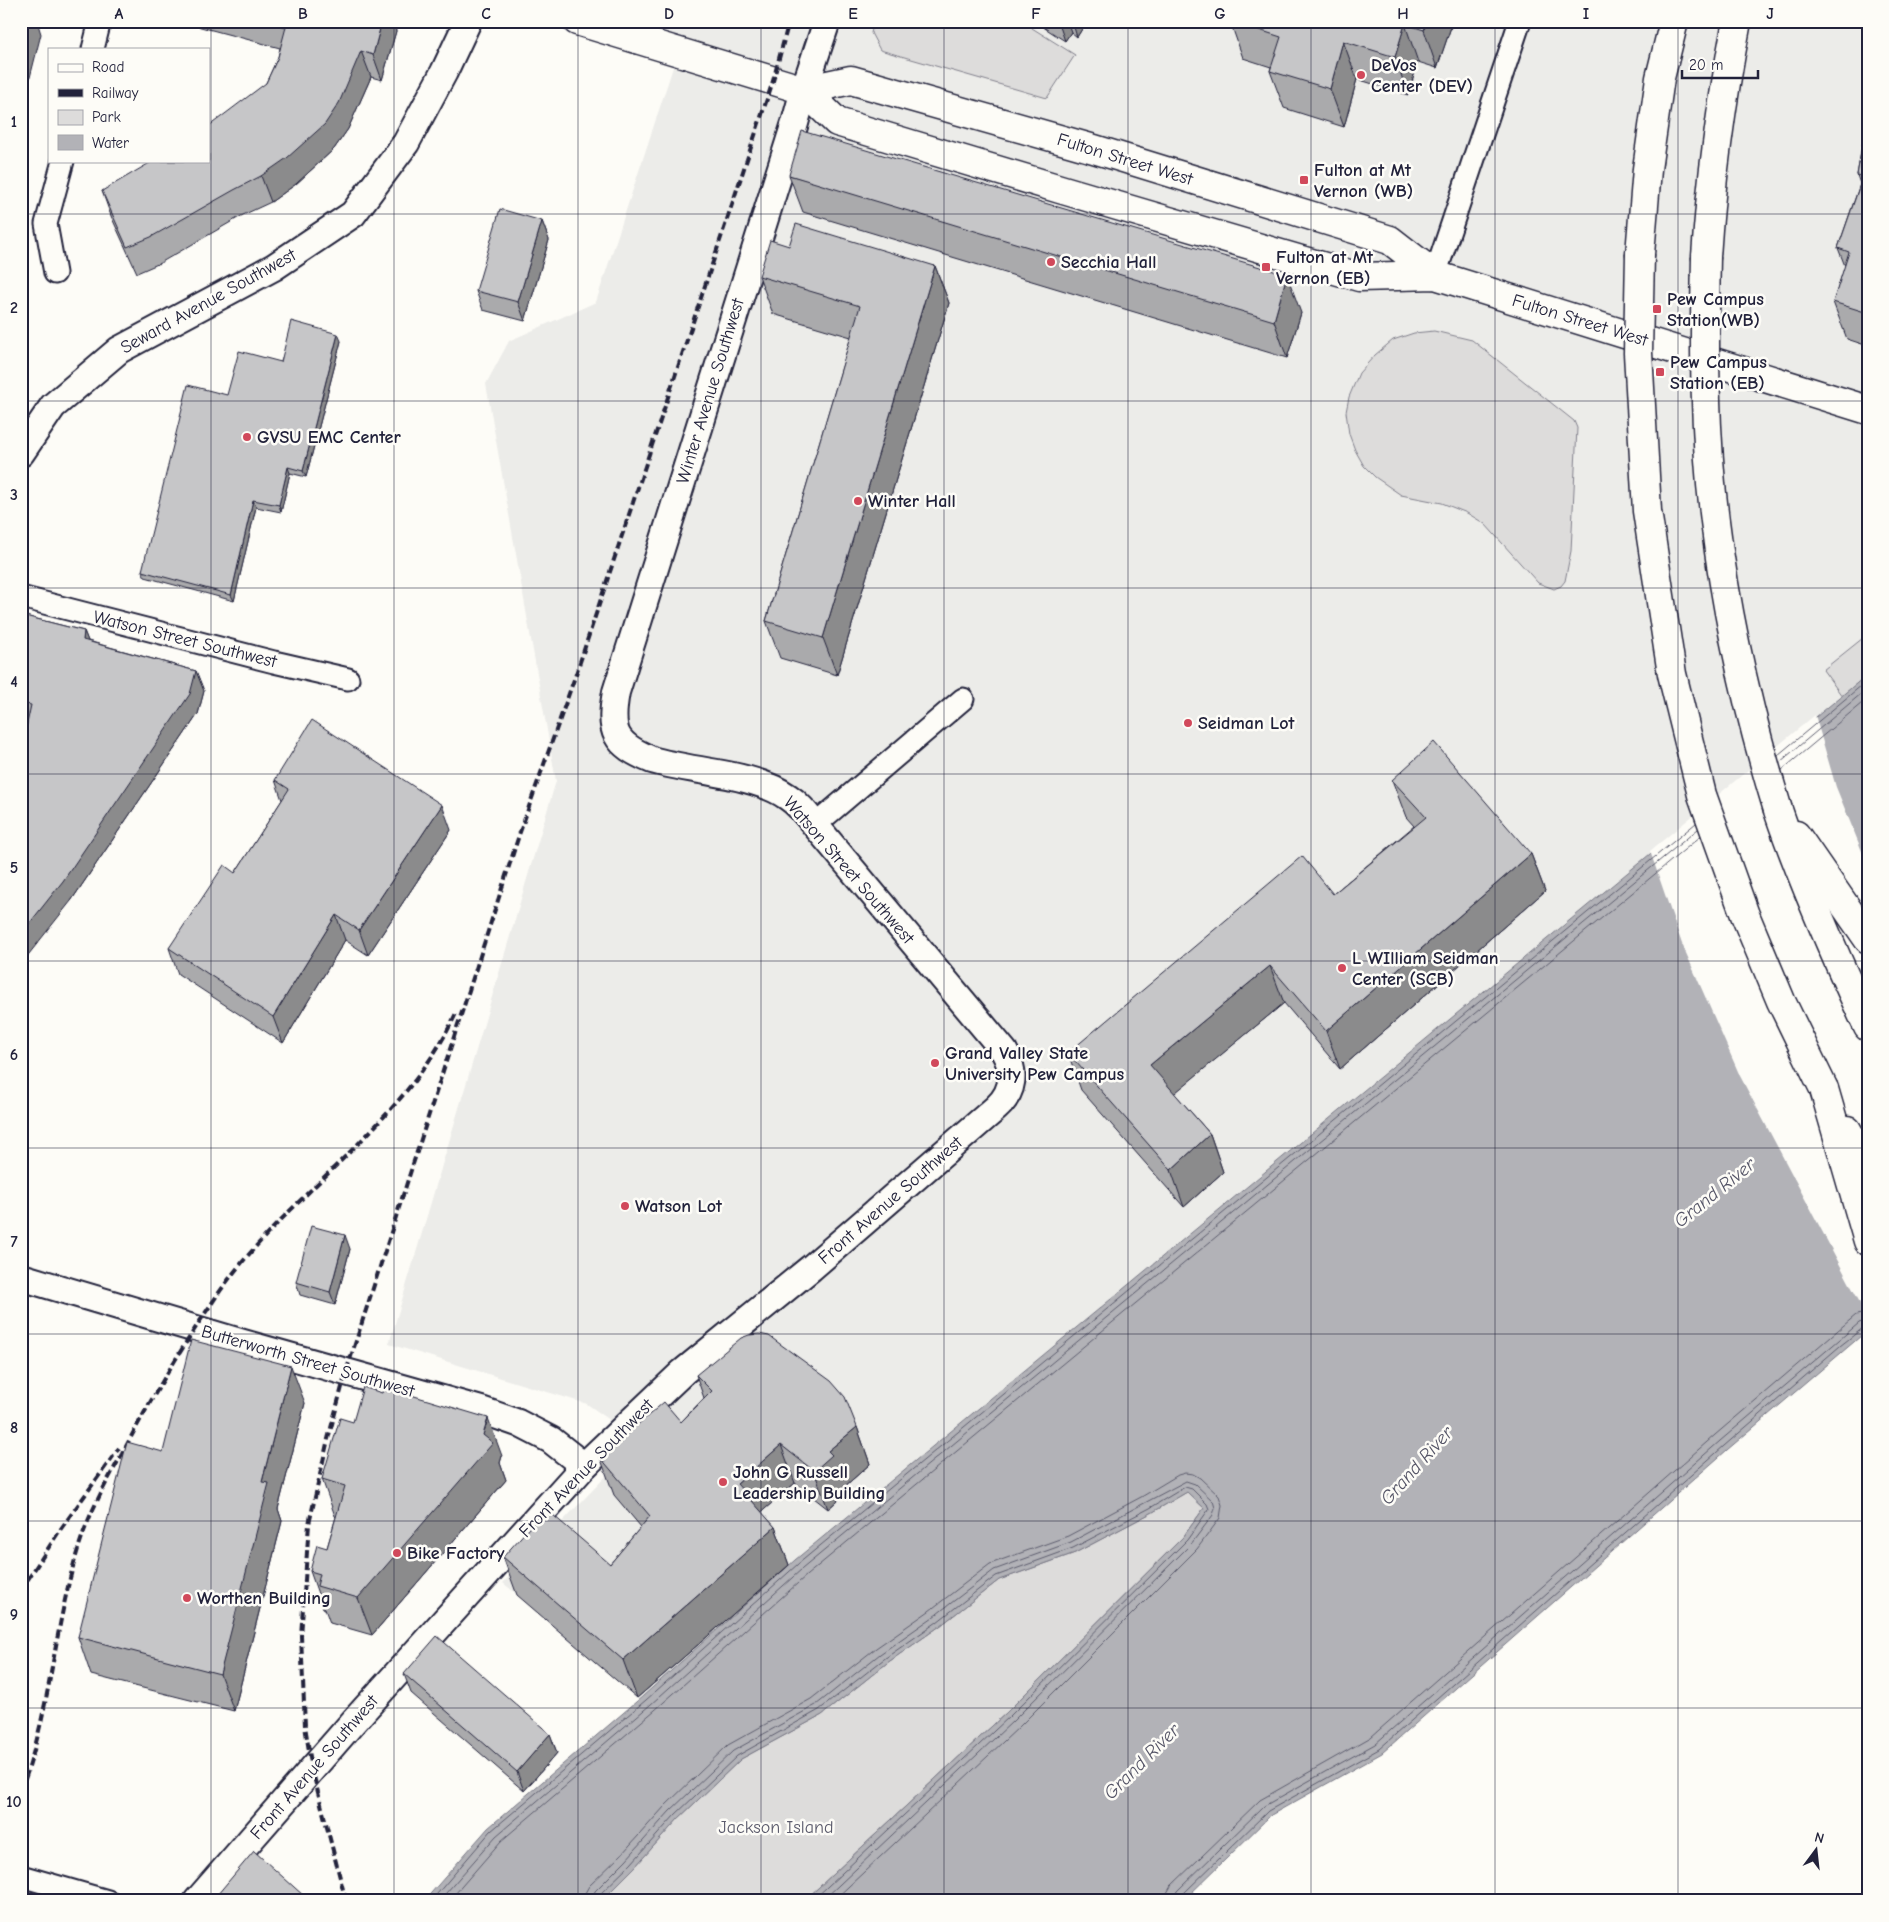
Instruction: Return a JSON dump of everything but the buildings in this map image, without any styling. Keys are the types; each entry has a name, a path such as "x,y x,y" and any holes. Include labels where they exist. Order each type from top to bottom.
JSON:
{"main road":[{"name":"Fulton Street West","path":"578,21 804,90 837,122 1359,277 1435,275 1868,410"},
{"path":"1656,21 1660,78"},
{"path":"1674,21 1660,78 1647,169 1640,254 1638,353 1647,511 1672,674 1702,795 1745,915 1781,1001 1824,1089 1868,1167"},
{"path":"1737,21 1717,143 1706,257 1704,342 1706,401 1715,520 1736,649 1756,737 1778,810 1798,869 1868,1027"},
{"name":"Fulton Street West","path":"804,90 851,80 1094,150 1390,240 1435,275"},
{"path":"1778,810 1868,938"},
{"path":"1824,1089 1868,1241"}],"street":[{"path":"93,48 100,21"},
{"name":"Seward Avenue Southwest","path":"21,453 53,406 119,350 274,267 353,214 406,143 444,72 468,21"},
{"name":"Winter Avenue Southwest","path":"616,692 804,90 828,21"},
{"path":"1435,275 1520,21"},
{"path":"55,273 46,224 62,162"},
{"name":"Watson Street Southwest","path":"21,597 274,662 348,679"},
{"name":"Watson Street Southwest","path":"616,692 613,710 616,735 624,745 638,754 666,764 752,781 768,786 790,798 815,824 1004,1051 1010,1062 1013,1076"},
{"path":"815,824 963,699"},
{"name":"Front Avenue Southwest","path":"197,1901 367,1707 584,1466 683,1372 811,1268 1004,1101 1013,1076"},
{"name":"Butterworth Street Southwest","path":"21,1277 242,1343 481,1410 518,1423 551,1440 584,1466"},
{"path":"21,1876 108,1901"}],"shaded area":[{"name":"Grand Valley State University Pew Campus","path":"577,21 1868,21 1868,674 795,1560 643,1696 503,1583 640,1441 587,1404 389,1344 556,781 486,384 509,341 596,302 678,52"}],"green space":[{"path":"874,21 1034,21 1032,28 1075,55 1047,98 880,50 871,33"},
{"path":"1434,331 1472,340 1574,421 1577,428 1571,551 1565,581 1561,586 1554,589 1538,583 1485,524 1467,513 1442,503 1401,495 1375,477 1364,466 1355,450 1349,434 1346,412 1349,397 1359,373 1375,355 1393,340 1414,333"},
{"path":"1868,634 1868,674 1842,696 1823,670"},
{"name":"Jackson Island","path":"1187,1492 1204,1508 1183,1537 1006,1713 804,1901 601,1901 678,1819 741,1759 822,1715 887,1663 940,1626 999,1580 1075,1553"}],"water":[{"name":"Grand River","path":"1868,674 1868,1330 1727,1450 1382,1753 1271,1815 1183,1901 804,1901 1006,1713 1183,1537 1204,1508 1187,1492 1075,1553 999,1580 940,1626 887,1663 822,1715 741,1759 678,1819 601,1901 424,1901 488,1828 643,1696 795,1560"}],"pier":[{"path":"1815,715 1836,787 1868,866 1868,1318 1740,1076 1682,944 1650,851"}],"railway":[{"path":"346,1901 312,1769 305,1726 301,1636 309,1524 328,1439 346,1372 520,832 577,671 773,81 789,21"},
{"path":"21,1790 40,1728 65,1600 82,1537 100,1495 144,1414 203,1316 244,1260 275,1226 377,1125 408,1089 435,1052 457,1011"},
{"path":"21,1590 60,1530 119,1448"}],"place":[{"name":"DeVos Center (DEV)","path":"1361,75"},
{"name":"Fulton at Mt Vernon (WB)","path":"1304,180"},
{"name":"Secchia Hall","path":"1051,262"},
{"name":"Fulton at Mt Vernon (EB)","path":"1266,267"},
{"name":"Pew Campus Station(WB)","path":"1657,309"},
{"name":"Pew Campus Station (EB)","path":"1660,372"},
{"name":"GVSU EMC Center","path":"247,437"},
{"name":"Winter Hall","path":"858,501"},
{"name":"Seidman Lot","path":"1188,723"},
{"name":"L WIlliam Seidman Center (SCB)","path":"1342,968"},
{"name":"Grand Valley State University Pew Campus","path":"935,1063"},
{"name":"Watson Lot","path":"625,1206"},
{"name":"John G Russell Leadership Building","path":"723,1482"},
{"name":"Bike Factory","path":"397,1553"},
{"name":"Worthen Building","path":"187,1598"}]}
